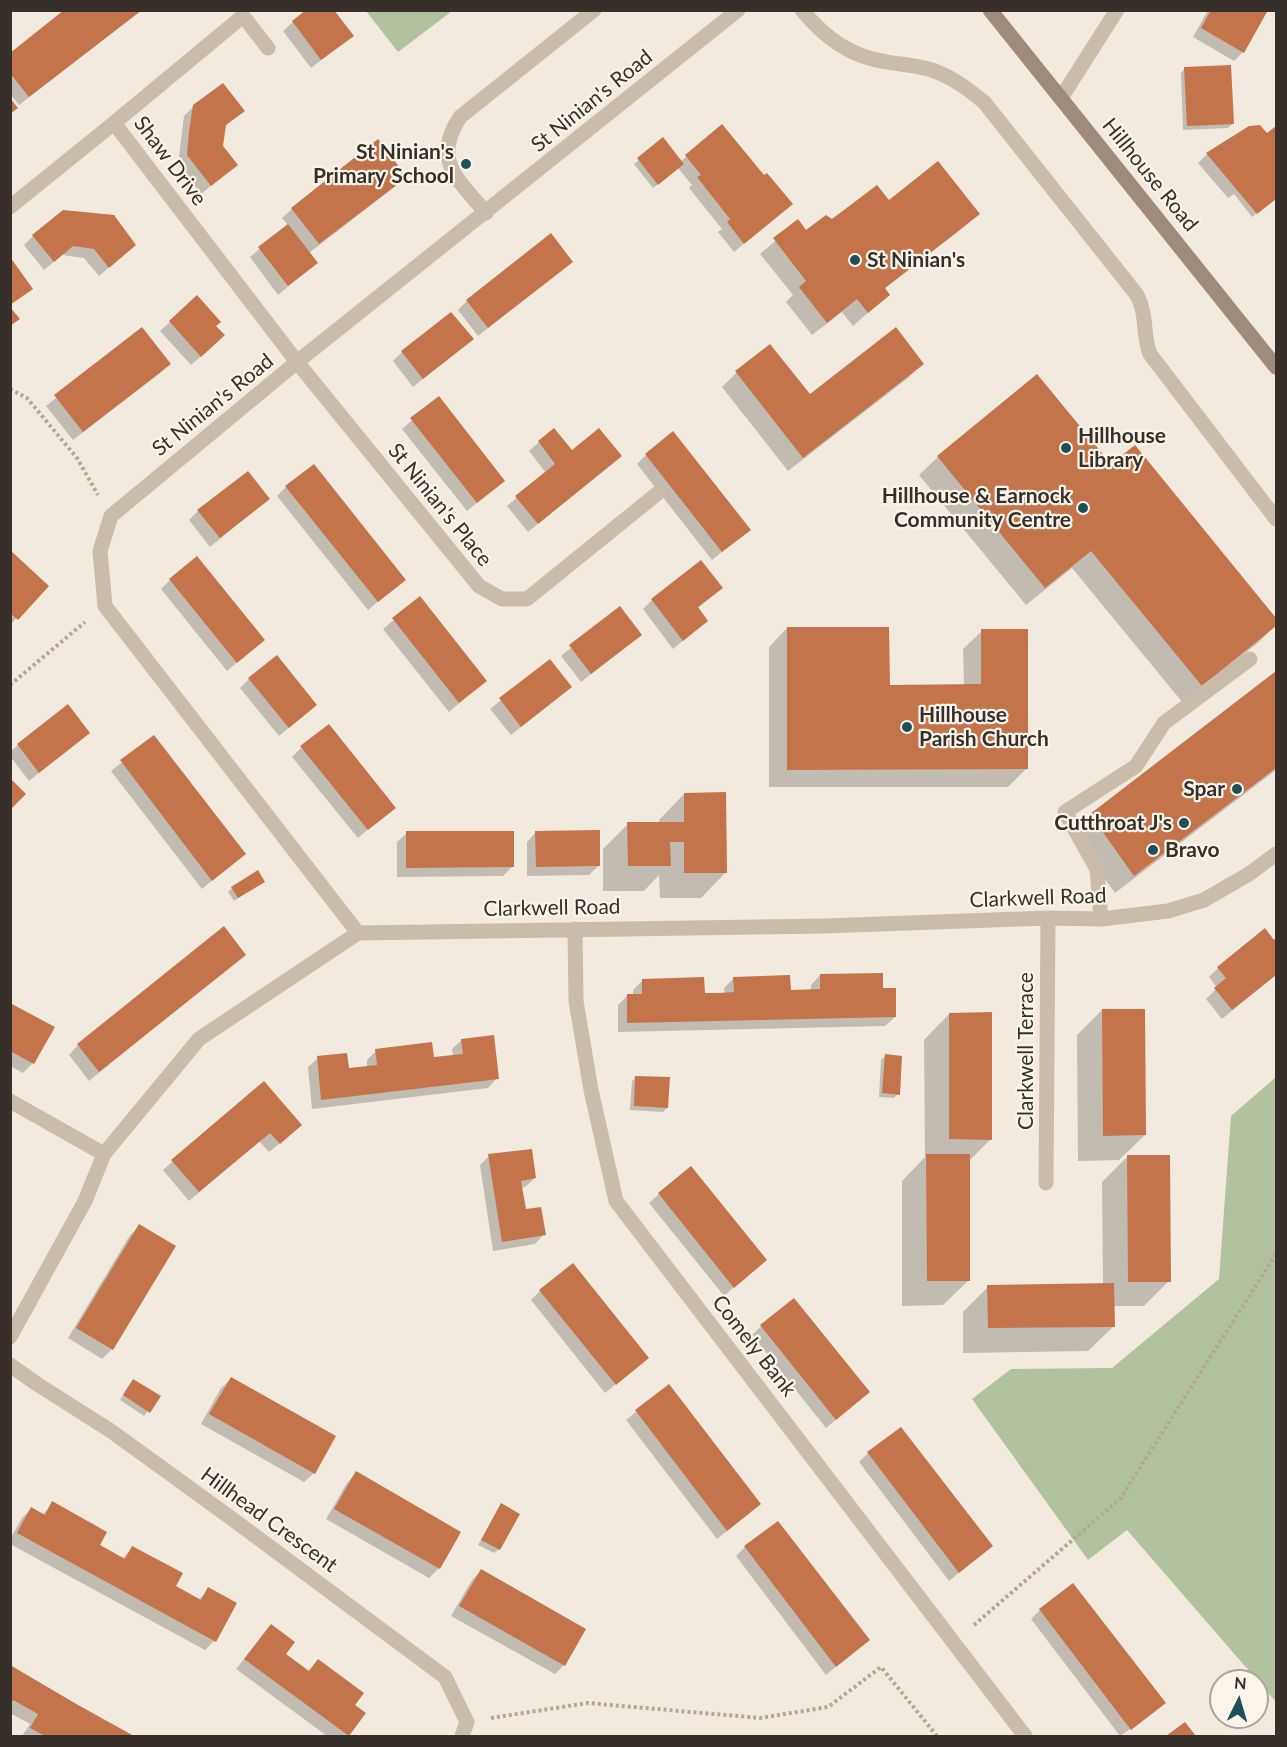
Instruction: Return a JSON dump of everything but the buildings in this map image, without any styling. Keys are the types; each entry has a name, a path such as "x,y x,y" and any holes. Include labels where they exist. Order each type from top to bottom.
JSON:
{"street":[{"path":"486,213 449,165 447,151 452,130 460,117 594,10"},
{"path":"802,10 840,47 883,62 935,71 964,86 984,102 1137,295 1143,307 1150,354 1276,519"},
{"name":"Hillhouse Road","path":"990,10 1276,367"},
{"path":"1061,98 1117,10"},
{"name":"St Ninian's Road","path":"111,516 297,362 486,213 732,12"},
{"name":"Shaw Drive","path":"268,48 243,16 114,123 297,362"},
{"path":"10,207 114,123"},
{"name":"St Ninian's Place","path":"297,362 479,586 502,599 527,599 658,493"},
{"path":"10,1337 86,1201 104,1155 199,1039 358,933 105,606 100,551 111,516"},
{"path":"1101,919 1097,869 1065,812 1136,766 1164,723 1250,659"},
{"name":"Clarkwell Road","path":"358,933 824,926 1048,918 1101,919 1168,911 1204,900 1249,874 1276,854"},
{"name":"Clarkwell Terrace","path":"1046,1183 1048,918"},
{"name":"Comely Bank","path":"575,929 576,1001 591,1090 616,1201 1025,1737"},
{"path":"10,1101 104,1155"},
{"name":"Hillhead Crescent","path":"10,1365 139,1451 445,1677 464,1729"}],"path":[{"path":"10,389 27,398 77,458 111,516"},
{"path":"10,685 105,606"},
{"path":"952,1643 1120,1499 1276,1254"},
{"path":"464,1729 588,1703 759,1718 828,1707 881,1667 937,1737"}],"green space":[{"path":"366,11 452,11 398,52"},
{"path":"1276,1077 1276,1702 1269,1694 1269,1669 1247,1669 1127,1530 1088,1560 972,1399 1011,1369 1112,1368 1219,1279 1231,1116"}],"place":[{"name":"St Ninian's Primary School","path":"466,164"},
{"name":"St Ninian's","path":"855,260"},
{"name":"Hillhouse Library","path":"1066,448"},
{"name":"Hillhouse & Earnock Community Centre","path":"1083,508"},
{"name":"Hillhouse Parish Church","path":"907,727"},
{"name":"Spar","path":"1237,789"},
{"name":"Cutthroat J's","path":"1184,823"},
{"name":"Bravo","path":"1153,850"}]}
